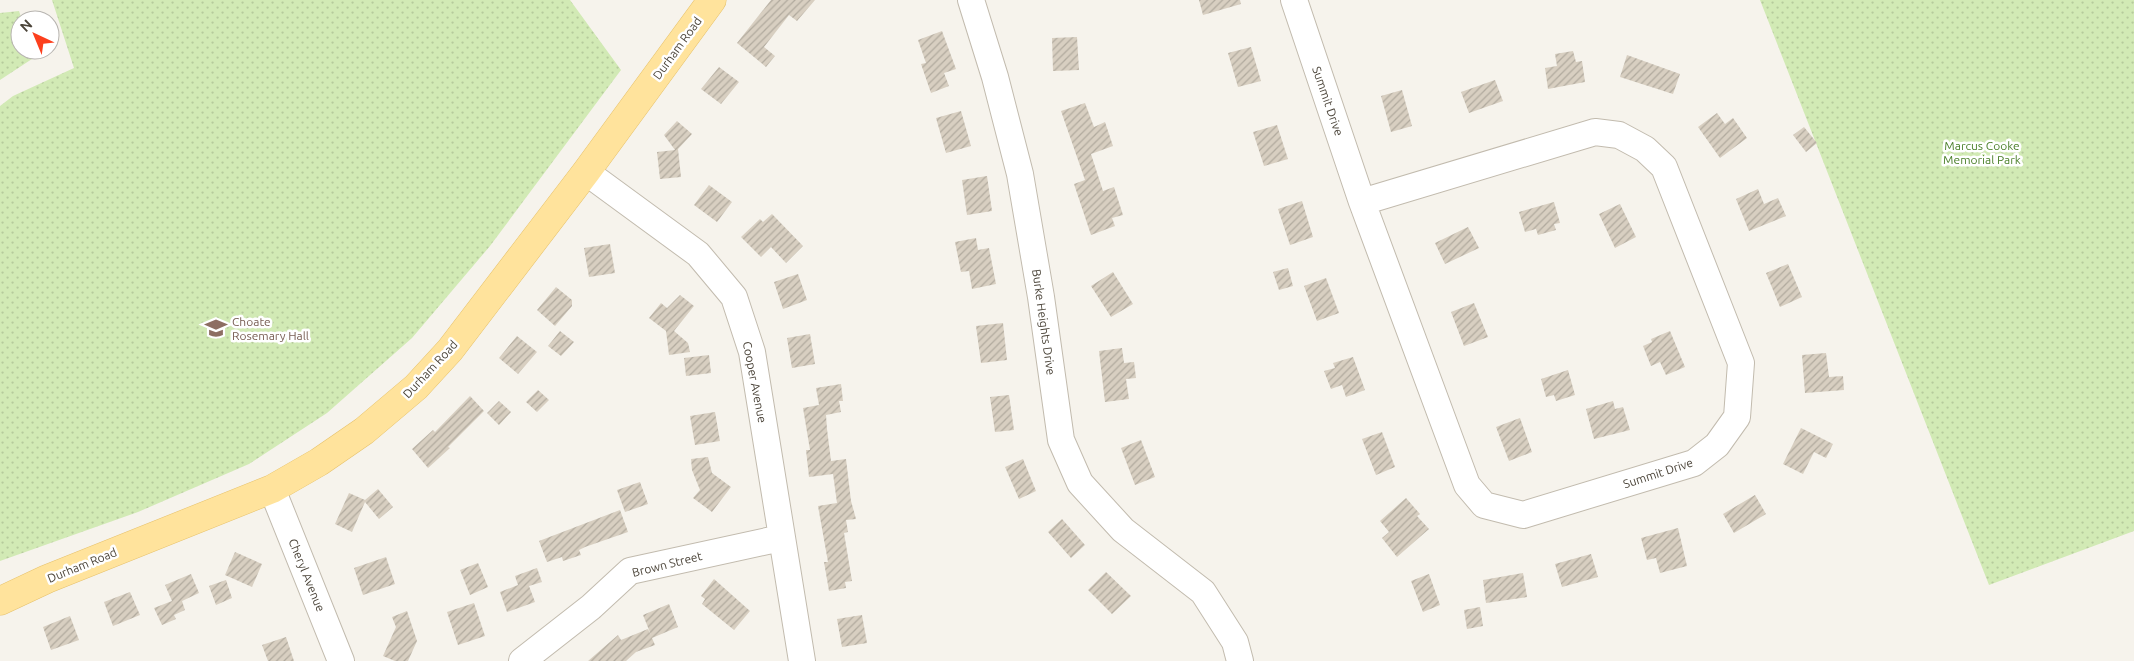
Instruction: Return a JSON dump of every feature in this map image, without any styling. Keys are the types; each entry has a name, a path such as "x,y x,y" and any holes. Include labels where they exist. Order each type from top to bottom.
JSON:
{"main road":[{"name":"Durham Road","path":"0,601 46,579 272,489 319,462 364,431 416,387 450,350 586,172 712,0"}],"street":[{"name":"Burke Heights Drive","path":"971,0 995,77 1020,174 1041,297 1061,440 1080,483 1124,530 1203,592 1235,642 1240,661"},
{"name":"Summit Drive","path":"1294,0 1362,202 1467,485 1484,505 1523,515 1694,463 1717,445 1737,417 1741,363 1664,167 1645,149 1619,135 1595,132 1362,202"},
{"name":"Cooper Avenue","path":"586,172 698,254 734,297 752,352 802,661"},
{"name":"Cheryl Avenue","path":"272,489 341,661"},
{"name":"Brown Street","path":"522,661 591,607 630,571 781,538"}],"green space":[{"name":"Choate Rosemary Hall","path":"52,0 570,0 621,70 490,246 412,338 327,413 249,464 138,512 0,561 0,106 13,96 74,68 60,25 60,10 55,10"},
{"name":"Marcus Cooke Memorial Park","path":"1760,0 2134,0 2134,531 1989,585"},
{"path":"10,12 10,60 30,60 0,80 0,13"}],"building":[{"path":"771,0 815,0 797,21 789,15 764,47 775,56 766,67 737,43"},
{"path":"1199,0 1240,0 1241,4 1203,15"},
{"path":"942,31 956,69 944,73 949,86 931,93 921,64 926,63 918,40"},
{"path":"1077,37 1079,70 1053,71 1052,38"},
{"path":"1251,47 1261,81 1238,87 1228,53"},
{"path":"1573,51 1576,62 1582,61 1585,82 1548,89 1545,68 1557,66 1555,54"},
{"path":"1627,55 1680,74 1673,94 1620,77"},
{"path":"719,67 739,82 721,104 701,89"},
{"path":"1495,80 1503,101 1469,113 1461,92"},
{"path":"1402,90 1412,126 1391,132 1381,96"},
{"path":"1085,103 1094,127 1105,122 1113,146 1091,154 1103,191 1114,187 1123,215 1112,218 1115,226 1091,235 1074,184 1085,180 1061,111"},
{"path":"961,111 971,146 946,153 936,118"},
{"path":"1717,113 1725,124 1733,118 1747,138 1720,158 1698,127"},
{"path":"677,121 692,134 678,149 681,177 660,179 657,152 675,150 664,135"},
{"path":"1277,125 1288,159 1264,166 1253,132"},
{"path":"1804,127 1817,143 1806,152 1793,135"},
{"path":"987,176 992,211 967,215 962,180"},
{"path":"709,185 732,202 717,222 694,205"},
{"path":"1758,189 1764,204 1778,198 1786,216 1749,231 1736,199"},
{"path":"1302,201 1313,237 1290,245 1278,209"},
{"path":"1554,202 1560,223 1554,224 1556,230 1538,235 1536,229 1525,232 1519,212"},
{"path":"1620,204 1636,237 1615,248 1599,214"},
{"path":"772,214 803,246 786,263 771,247 761,257 741,237 760,219 763,222"},
{"path":"1468,227 1479,248 1445,264 1435,243"},
{"path":"976,238 978,250 989,248 996,284 972,289 969,271 961,272 955,242"},
{"path":"610,244 615,273 589,277 584,248"},
{"path":"1788,264 1802,297 1780,307 1766,273"},
{"path":"1288,268 1293,286 1279,290 1273,272"},
{"path":"1113,272 1133,304 1111,317 1091,286"},
{"path":"798,274 807,300 783,309 774,282"},
{"path":"1326,278 1339,313 1317,321 1304,286"},
{"path":"556,287 572,300 572,306 555,326 537,310"},
{"path":"680,295 694,306 674,331 688,343 690,352 669,355 666,331 649,318 661,303 667,308"},
{"path":"1474,303 1488,337 1464,346 1451,312"},
{"path":"1003,323 1007,360 981,363 976,326"},
{"path":"560,331 574,342 561,356 548,346"},
{"path":"1670,331 1685,367 1666,375 1660,362 1651,366 1643,346 1652,342 1651,339"},
{"path":"810,334 815,364 792,368 787,338"},
{"path":"517,336 537,352 518,374 499,358"},
{"path":"1122,348 1124,363 1134,362 1136,378 1126,379 1129,399 1105,402 1099,351"},
{"path":"1826,353 1829,377 1843,376 1844,390 1805,393 1802,355"},
{"path":"709,355 711,373 686,376 684,358"},
{"path":"1353,357 1365,390 1346,397 1342,385 1331,389 1324,371 1335,368 1333,363"},
{"path":"1568,370 1575,395 1556,401 1554,395 1546,397 1541,379"},
{"path":"841,384 843,401 839,401 841,412 826,415 827,429 831,461 846,459 851,501 856,519 846,520 848,532 844,533 852,581 845,582 846,588 829,591 824,562 828,562 818,506 837,503 833,474 809,477 806,450 810,450 803,408 819,405 816,388"},
{"path":"538,390 549,400 537,412 526,402"},
{"path":"1009,395 1014,430 995,432 990,397"},
{"path":"470,396 484,411 448,447 450,448 428,468 412,449 433,430 435,432"},
{"path":"499,401 511,412 499,425 487,413"},
{"path":"1613,401 1615,409 1623,407 1630,430 1594,439 1586,409"},
{"path":"715,412 720,441 695,445 690,416"},
{"path":"1520,418 1532,452 1509,461 1496,427"},
{"path":"1801,428 1833,444 1826,458 1814,452 1803,474 1783,464"},
{"path":"1382,432 1395,467 1376,475 1362,439"},
{"path":"1141,440 1155,477 1135,485 1121,448"},
{"path":"708,457 712,473 731,487 712,512 693,498 700,490 692,470 691,459"},
{"path":"1023,459 1036,491 1019,499 1005,467"},
{"path":"640,482 648,504 625,512 617,490"},
{"path":"378,489 393,507 379,519 365,502 352,532 335,524 349,493 365,500"},
{"path":"1755,495 1766,514 1734,533 1723,514"},
{"path":"1406,498 1420,514 1417,516 1429,529 1397,557 1382,538 1389,532 1380,521"},
{"path":"620,510 628,532 585,547 579,550 581,555 563,561 562,557 547,562 539,541"},
{"path":"1062,519 1085,545 1071,558 1048,532"},
{"path":"1678,528 1687,566 1660,573 1656,558 1647,560 1641,538"},
{"path":"235,552 262,564 252,587 225,575"},
{"path":"1591,554 1598,577 1562,587 1555,564"},
{"path":"386,557 395,584 363,595 354,568"},
{"path":"478,563 488,587 470,595 460,570"},
{"path":"537,568 542,582 529,586 535,602 507,612 500,592 518,585 515,576"},
{"path":"1106,572 1131,596 1112,614 1088,590"},
{"path":"1523,573 1527,597 1486,603 1483,580"},
{"path":"191,574 199,593 182,601 185,610 174,615 176,619 162,625 154,608 172,601 165,585"},
{"path":"1429,574 1440,605 1423,612 1411,581"},
{"path":"714,579 750,611 734,630 702,604 705,599 701,596"},
{"path":"226,580 232,598 216,605 209,586"},
{"path":"130,592 140,615 113,626 104,602"},
{"path":"474,603 485,636 458,645 447,612"},
{"path":"669,604 678,627 652,638 655,645 636,652 626,661 588,661 618,635 621,640 648,629 651,635 643,615"},
{"path":"1480,607 1483,626 1467,629 1464,610"},
{"path":"407,611 417,641 408,661 395,661 383,656 396,627 392,617"},
{"path":"862,615 867,643 842,647 837,619"},
{"path":"70,616 79,640 51,650 43,627"},
{"path":"286,637 294,661 268,661 262,645"}],"place":[{"name":"Choate Rosemary Hall","path":"216,328"}]}
